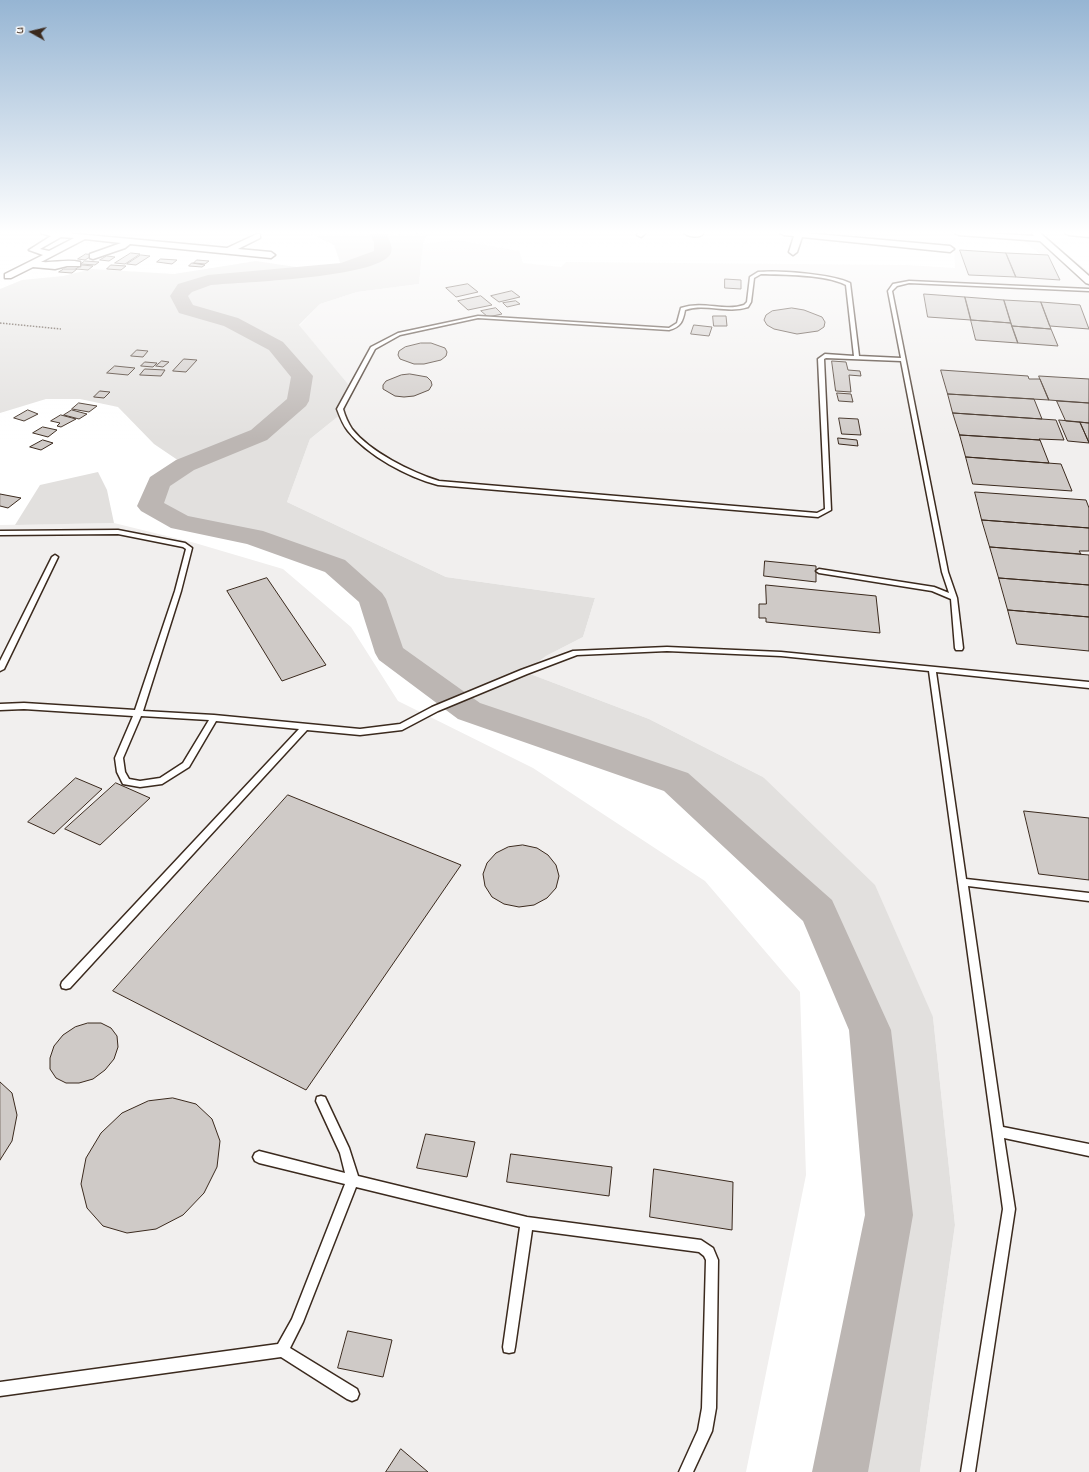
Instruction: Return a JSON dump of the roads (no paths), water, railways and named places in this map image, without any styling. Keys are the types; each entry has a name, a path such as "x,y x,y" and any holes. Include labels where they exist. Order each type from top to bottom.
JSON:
{"lane":[{"path":"749,302 746,306 738,308 700,306 686,307 683,309 681,320 678,325 669,329 478,317 398,334 373,348 340,409 350,430 366,444 417,476 438,483 480,488 818,515 828,510 821,359 825,356 903,360"},
{"path":"849,302 857,357"},
{"path":"892,302 945,572 954,598 959,648"},
{"path":"0,533 118,532 185,544 189,548 178,591 138,714 119,758 121,772 126,782 140,784 162,781 186,766 214,718"},
{"path":"0,669 55,557"},
{"path":"819,570 934,589 954,598"},
{"path":"0,707 24,706 214,718 360,732 402,727 435,709 524,672 576,653 667,649 781,654 1089,685"},
{"path":"932,668 1009,1208 968,1472"},
{"path":"66,985 306,726"},
{"path":"962,882 1089,897"},
{"path":"282,1350 294,1328 353,1179 345,1152 321,1101"},
{"path":"998,1131 1089,1150"},
{"path":"259,1157 353,1179 527,1224 701,1246 709,1252 712,1260 709,1408 705,1430 686,1472"},
{"path":"509,1347 527,1224"},
{"path":"0,1389 282,1350 352,1394"}],"waterway":[{"path":"182,302 186,309 231,322 276,346 302,376 298,401 259,435 185,465 159,482 150,506 180,522 254,537 335,566 372,599 390,653 469,711 676,782 818,911 870,1030 889,1215 840,1472"}]}
